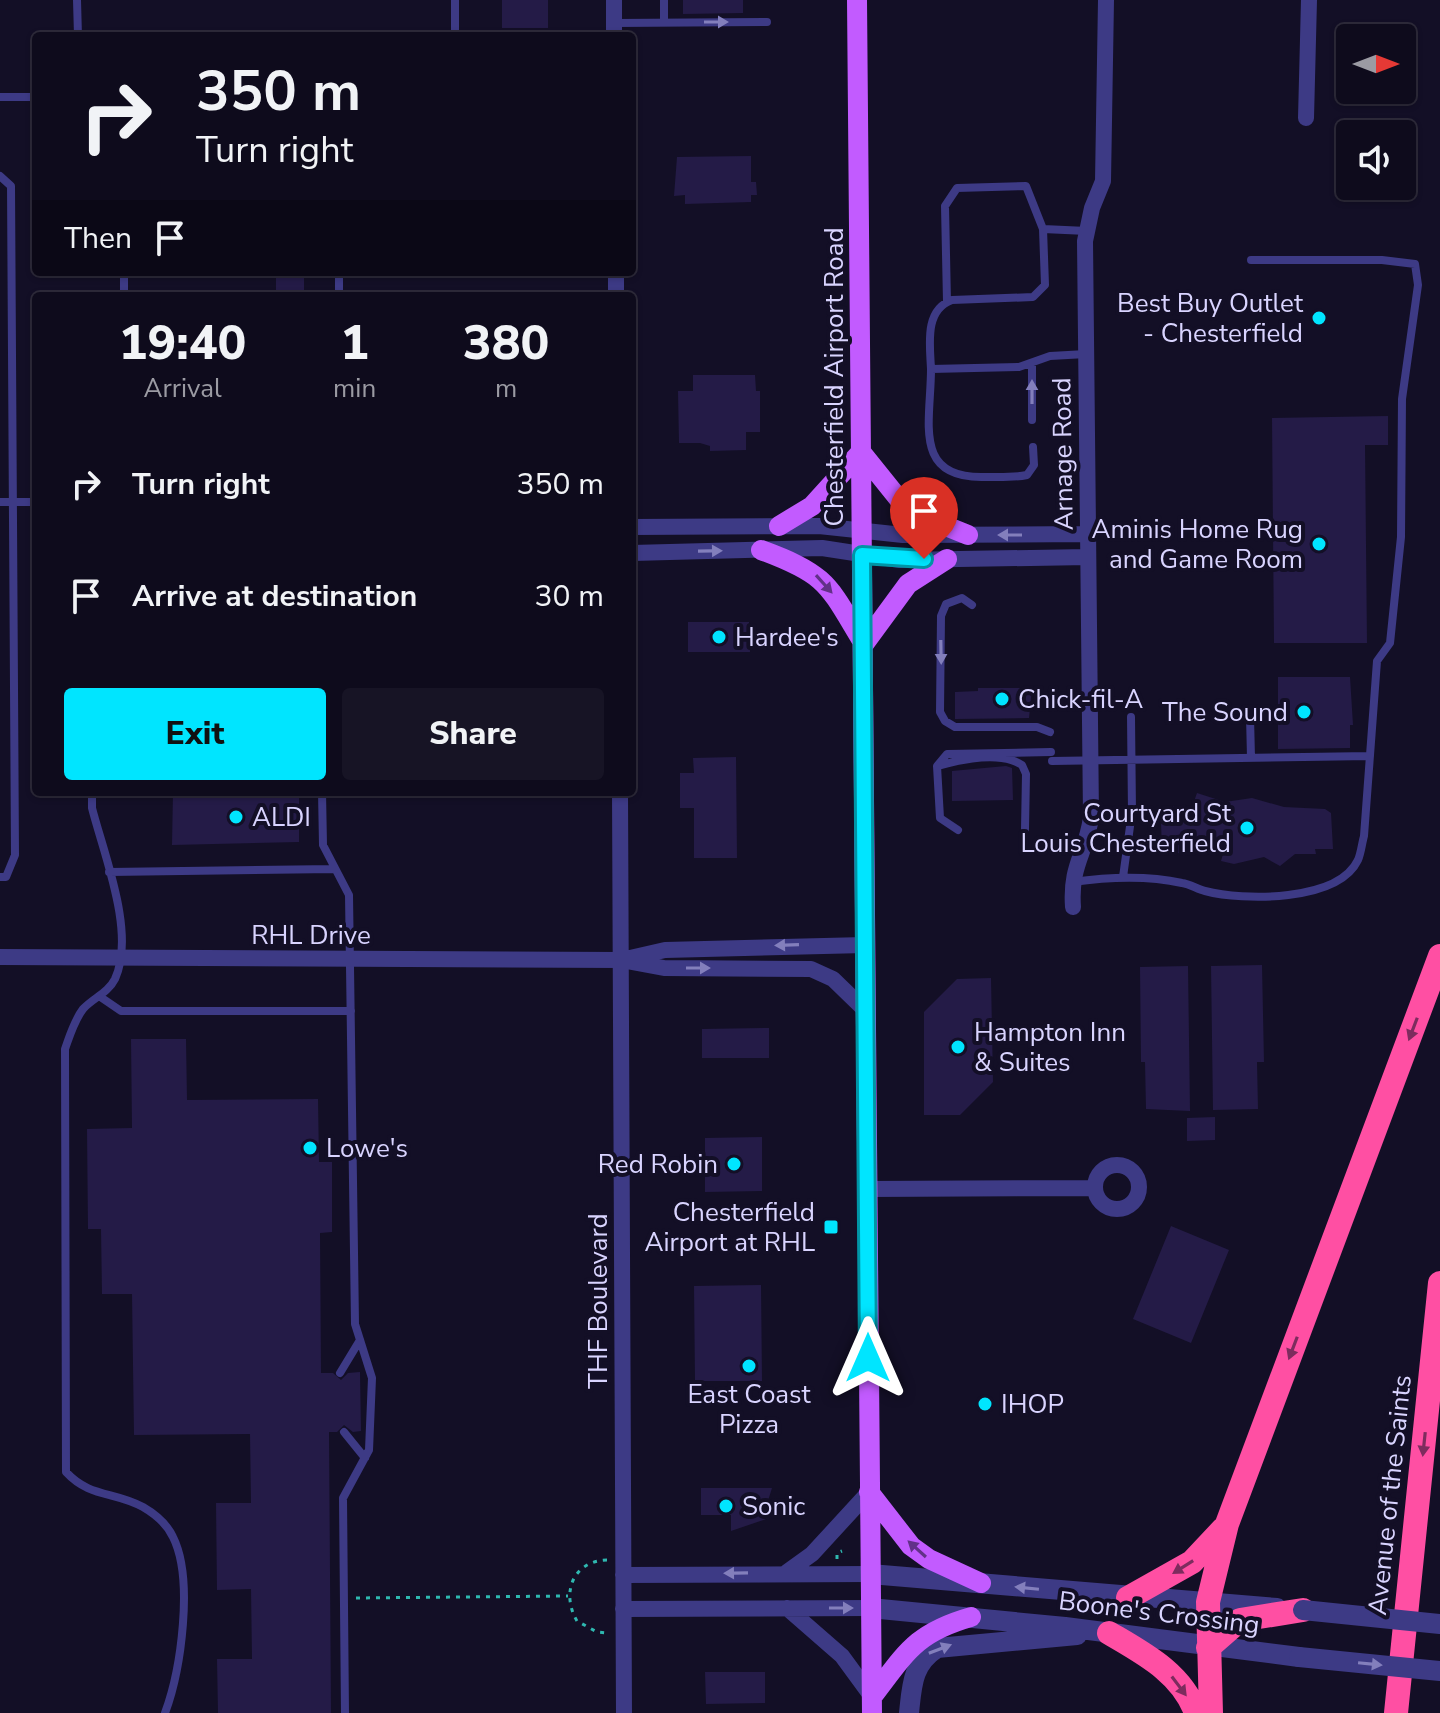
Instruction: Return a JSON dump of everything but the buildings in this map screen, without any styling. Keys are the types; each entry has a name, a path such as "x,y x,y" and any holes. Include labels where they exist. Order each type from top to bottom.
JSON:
{"highway":[{"path":"1211,1713 1208,1602 1227,1524 1440,956"},
{"name":"Avenue of the Saints","path":"1396,1713 1440,1283"},
{"path":"1128,1598 1192,1562 1227,1524"},
{"path":"1208,1648 1240,1620 1303,1610"},
{"path":"1104,1632 1160,1664 1178,1683 1196,1713"}],"main road":[{"name":"Chesterfield Airport Road","path":"857,0 872,1705"},
{"path":"779,526 812,506 861,452 902,503 916,514 968,535"},
{"path":"761,550 804,566 819,576 830,588 864,644 908,584 947,559"},
{"path":"869,1492 911,1546 929,1559 981,1583"},
{"path":"872,1705 915,1642 937,1627 971,1617"}],"street":[{"path":"614,0 614,29"},
{"name":"Arnage Road","path":"1073,907 1071,882 1074,864 1089,835 1087,231 1103,181 1106,0"},
{"path":"1306,118 1309,0"},
{"path":"636,527 779,526 903,535 1088,534"},
{"path":"636,553 822,548 900,560 1088,557"},
{"name":"THF Boulevard","path":"620,796 624,1713"},
{"name":"RHL Drive","path":"621,960 665,950 865,945"},
{"name":"RHL Drive","path":"0,957 621,960 664,968 811,969 833,979 866,1011"},
{"path":"867,1189 1095,1188"},
{"path":"787,1572 812,1554 869,1492"},
{"path":"622,1567 870,1574"},
{"name":"Boone's Crossing","path":"870,1574 1440,1624"},
{"path":"787,1608 842,1656 872,1705"},
{"path":"623,1609 870,1608"},
{"name":"Boone's Crossing","path":"870,1608 1104,1632 1208,1648 1440,1671"},
{"path":"909,1713 912,1678 920,1662 937,1648 1104,1632"}],"lane":[{"path":"77,0 78,32"},
{"path":"455,0 455,32"},
{"path":"664,0 664,22"},
{"path":"614,29 664,22 767,22"},
{"path":"0,97 32,97"},
{"path":"0,176 11,186 15,855 6,877 0,877"},
{"path":"947,302 945,206 957,188 1026,186 1043,229 1045,285 1039,294 947,302 937,309 932,323 931,369 934,461 947,473 982,477 1027,475 1034,465 1033,447"},
{"path":"1043,229 1087,231"},
{"path":"1071,882 1123,877 1183,883 1206,891 1252,896 1304,894 1330,886 1357,862 1364,836 1377,661 1390,643 1401,537 1402,399 1414,335 1418,285 1415,264 1382,260 1251,260"},
{"path":"931,369 1032,364 1050,356 1086,354"},
{"path":"1032,364 1032,420"},
{"path":"0,502 32,502"},
{"path":"972,605 962,598 946,604 941,616 940,712 945,721 955,727 1037,727 1050,732"},
{"path":"1250,716 1251,758"},
{"path":"1123,877 1132,812 1131,717"},
{"path":"958,830 940,818 937,766 947,754 964,751 1090,760 1370,756"},
{"path":"937,766 960,760 1008,759 1022,765 1026,774 1025,829"},
{"path":"92,796 92,808 119,905 119,958 115,978 82,1010 65,1049 66,1472 80,1488 142,1507 165,1523 175,1539 182,1573 181,1643 165,1713"},
{"path":"322,796 323,845 349,895 355,1324 372,1378 369,1450 343,1498 345,1713"},
{"path":"109,872 335,869"},
{"path":"99,996 121,1011 351,1011"},
{"path":"340,1373 360,1340"},
{"path":"344,1432 365,1458"}],"path":[{"path":"837,1559 837,1553 842,1551"},
{"path":"622,1567 593,1561 569,1586 568,1596 570,1609 586,1628 597,1632 623,1632"},
{"path":"344,1607 356,1598 568,1596"}],"place":[{"name":"Best Buy Outlet - Chesterfield","path":"1319,318"},
{"name":"Aminis Home Rug and Game Room","path":"1319,544"},
{"name":"Hardee's","path":"719,637"},
{"name":"Chick-fil-A","path":"1002,699"},
{"name":"The Sound","path":"1304,712"},
{"name":"ALDI","path":"236,817"},
{"name":"Courtyard St Louis Chesterfield","path":"1247,828"},
{"name":"Hampton Inn & Suites","path":"958,1047"},
{"name":"Lowe's","path":"310,1148"},
{"name":"Red Robin","path":"734,1164"},
{"name":"Chesterfield Airport at RHL","path":"831,1227"},
{"name":"East Coast Pizza","path":"749,1366"},
{"name":"IHOP","path":"985,1404"},
{"name":"Sonic","path":"726,1506"}],"route":[{"path":"868,1358 862,555 900,560 924,559"}]}
